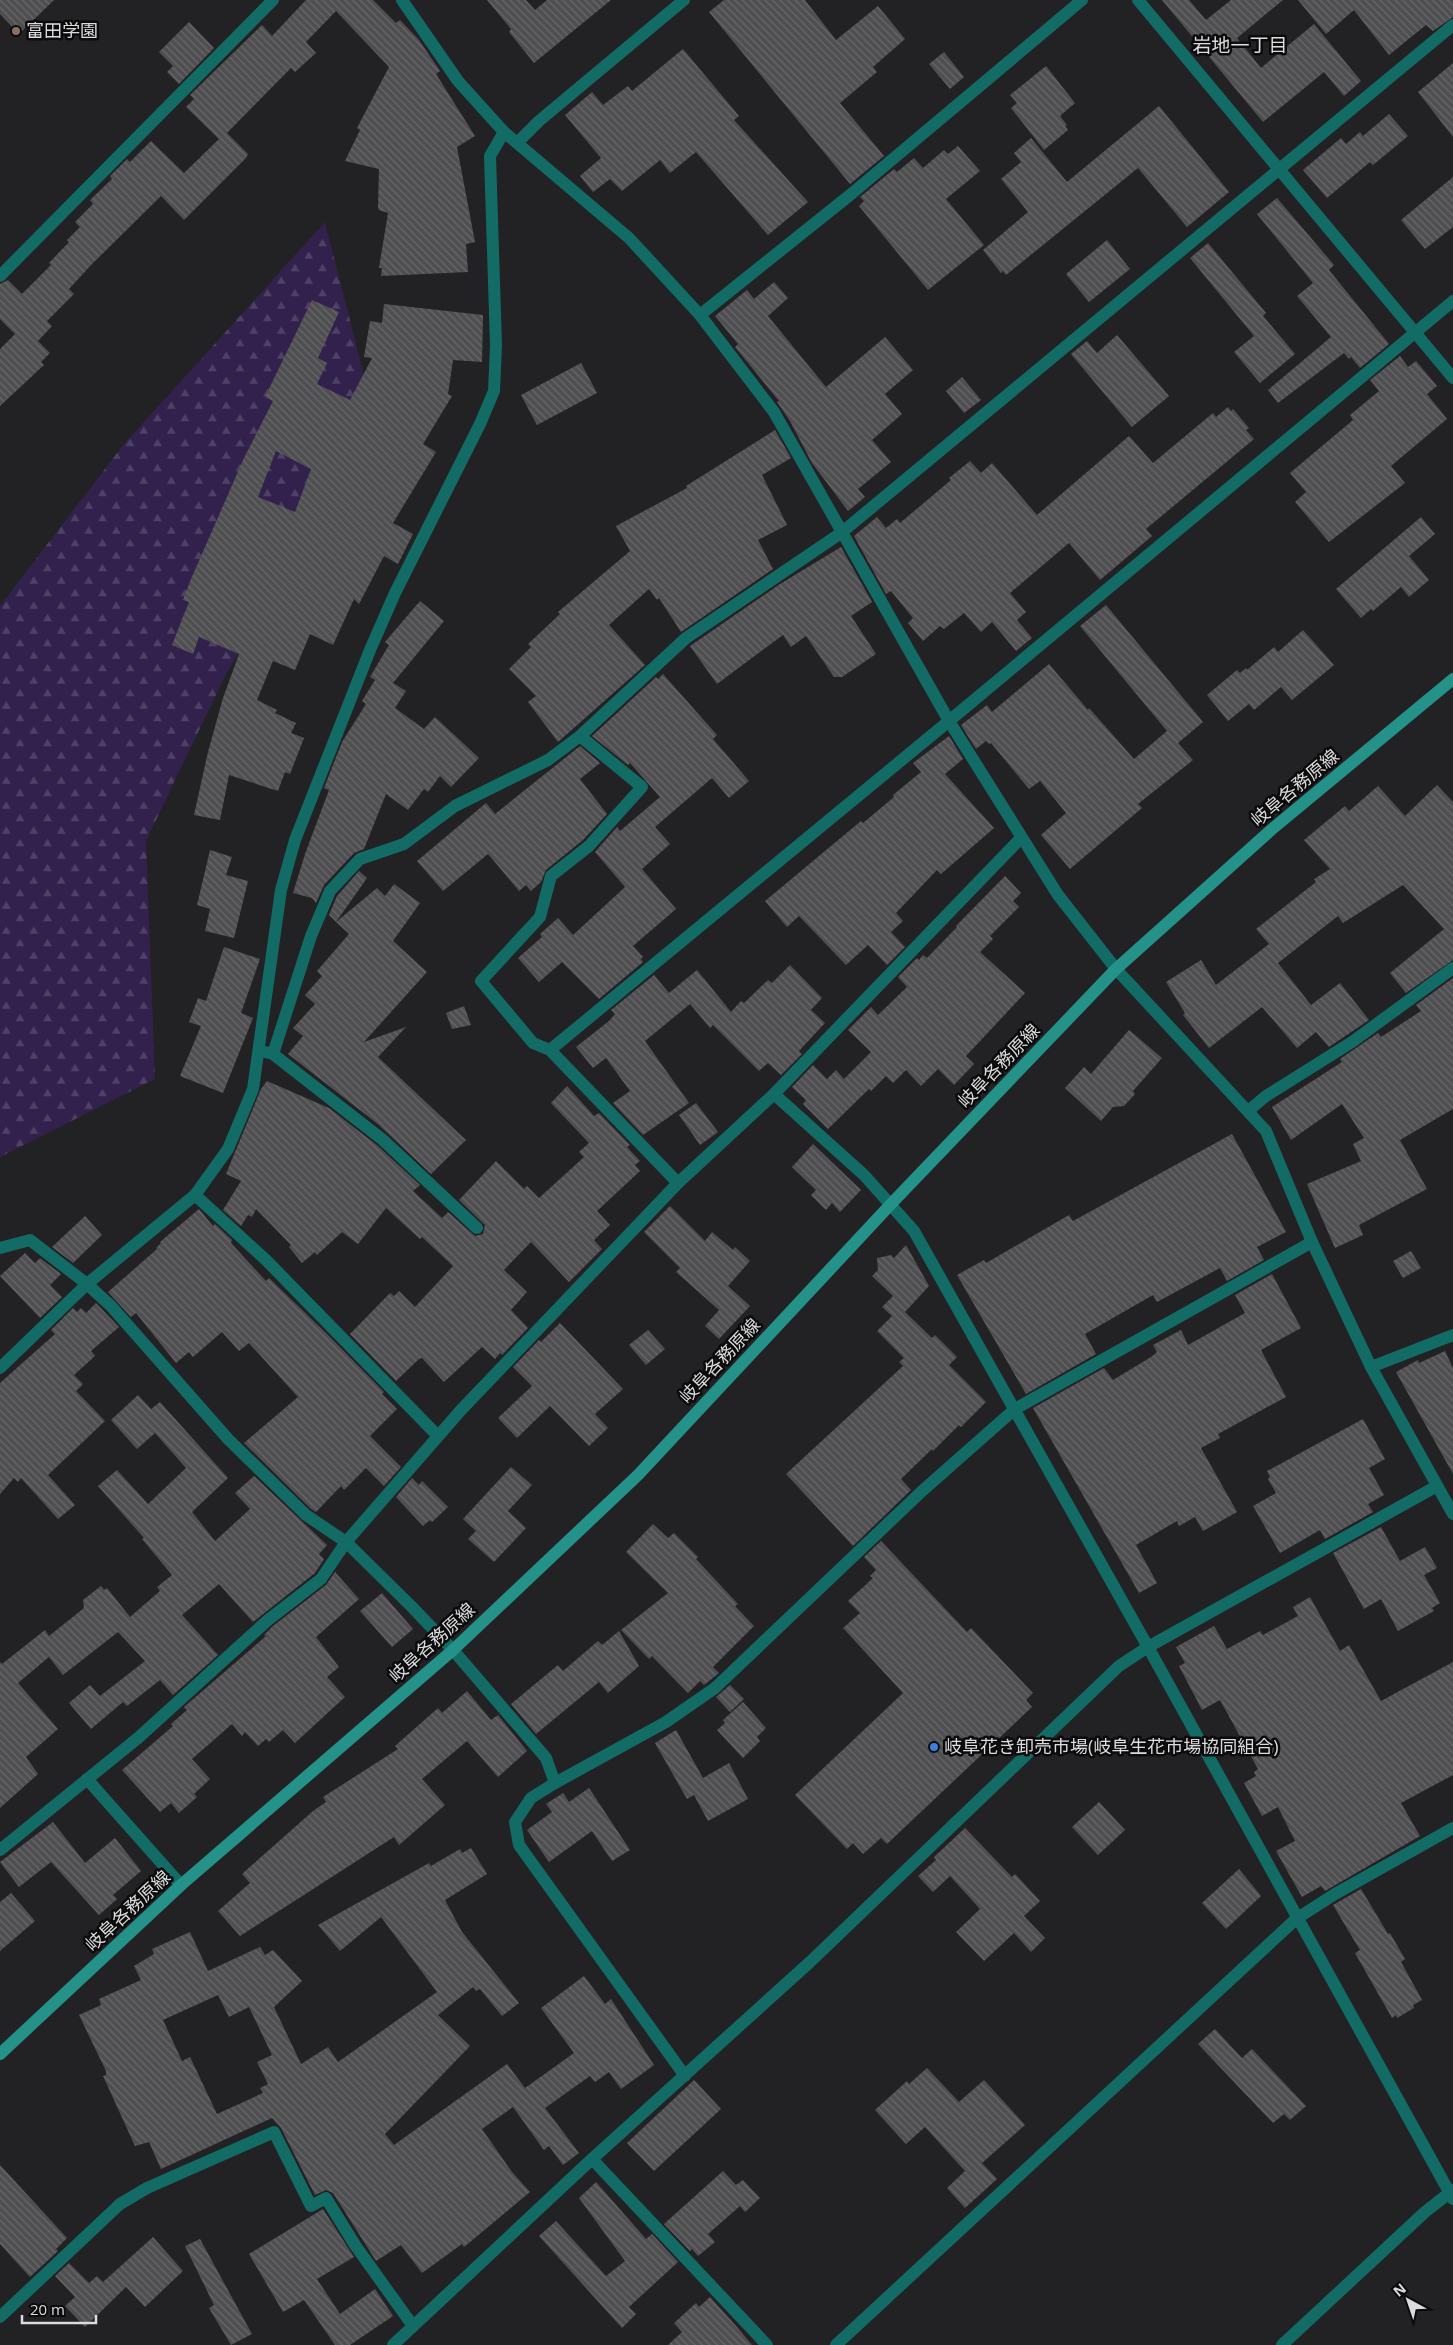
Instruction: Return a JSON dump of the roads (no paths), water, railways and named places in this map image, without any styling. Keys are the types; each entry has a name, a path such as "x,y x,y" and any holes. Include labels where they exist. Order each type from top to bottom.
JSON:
{"main road":[{"name":"岐阜各務原線","path":"0,2054 181,1885 453,1650 638,1475 891,1204 1116,969 1270,830 1453,679"}],"street":[{"path":"0,276 273,0"},
{"path":"517,142 539,121 684,0"},
{"path":"700,315 850,195 1082,0"},
{"path":"1138,0 1453,378"},
{"path":"408,2 458,80 504,132 629,238 700,315 774,412 949,721 1058,895 1116,969 1266,1131 1312,1242 1371,1367 1453,1514"},
{"path":"273,1054 311,936 330,891 360,859 404,844 455,806 548,760 580,736 686,638 841,533 1453,25"},
{"path":"0,1368 87,1284 195,1195 228,1149 254,1088 281,890 295,840 373,642 395,593 480,424 494,391 496,345 490,156 504,132"},
{"path":"550,1050 949,721 1453,301"},
{"path":"580,736 642,787 589,846 551,876 540,917 481,981 532,1043 550,1050 678,1183"},
{"path":"0,1850 138,1738 268,1620 321,1579 346,1542 438,1436 678,1183 774,1094 1021,838"},
{"path":"1248,1111 1266,1096 1352,1042 1453,968"},
{"path":"260,1050 273,1054 383,1140 477,1228"},
{"path":"774,1094 864,1175 914,1231 1148,1647 1296,1919 1452,2194 1425,2212 1282,2345"},
{"path":"195,1195 266,1260 438,1436"},
{"path":"0,1248 30,1240 87,1284 111,1306 228,1439 306,1515 346,1542 453,1650 546,1758 554,1783"},
{"path":"685,2076 520,1845 515,1822 531,1798 554,1783 666,1722 715,1688 921,1492 1015,1409 1312,1242"},
{"path":"1371,1367 1453,1335"},
{"path":"393,2345 592,2159 810,1962 1119,1666 1148,1647 1437,1486"},
{"path":"87,1779 181,1885"},
{"path":"836,2345 1296,1919 1334,1894 1453,1828"},
{"path":"0,2316 120,2204 147,2188 274,2132 311,2206 326,2198 355,2245 413,2326"},
{"path":"592,2159 767,2345"}],"place":[{"name":"富田学園","path":"16,31"},
{"name":"岐阜花き卸売市場(岐阜生花市場協同組合)","path":"934,1747"}],"district":[{"name":"岩地一丁目","path":"1240,45"}]}
